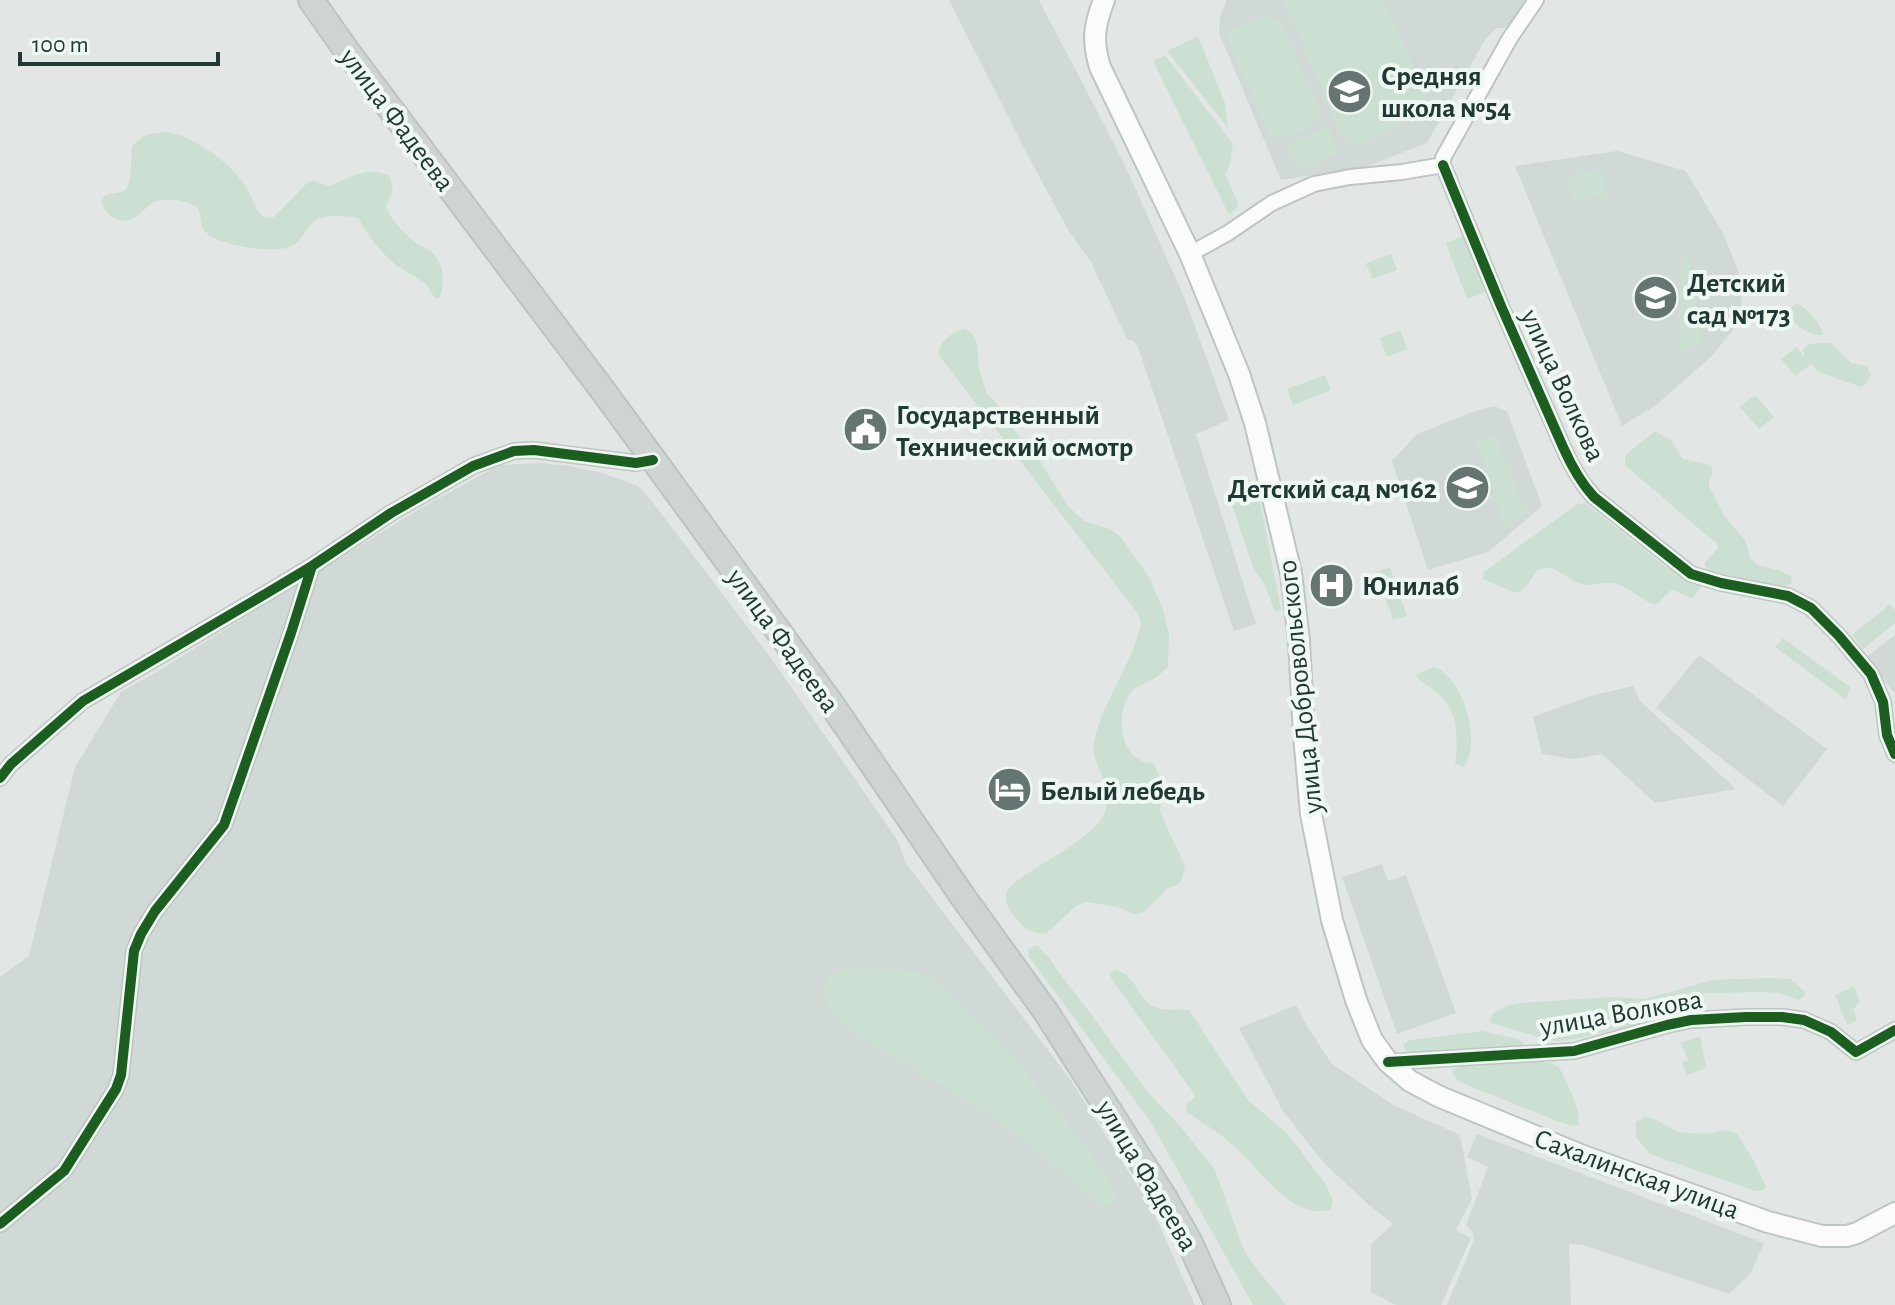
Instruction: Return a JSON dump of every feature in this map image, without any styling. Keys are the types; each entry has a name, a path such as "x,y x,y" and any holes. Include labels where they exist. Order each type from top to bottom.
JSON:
{"main road":[{"name":"улица Фадеева","path":"311,0 830,702 1046,1012 1164,1197 1190,1243 1218,1305"},
{"name":"улица Добровольского","path":"1104,0 1094,39 1100,67 1190,254 1243,386 1264,454 1291,573 1311,814 1324,882 1356,1000 1372,1040 1388,1062"},
{"name":"Сахалинская улица","path":"1388,1062 1410,1081 1438,1096 1583,1156 1775,1224 1822,1236 1847,1236 1895,1213"}],"street":[{"path":"1190,254 1272,203 1314,184 1443,165 1443,158 1510,38 1536,0"},
{"name":"улица Волкова","path":"1443,165 1563,447 1586,489 1691,574 1788,596 1811,608 1871,674 1883,702 1887,735 1895,754"},
{"path":"0,778 11,764 83,701 312,566 391,513 473,466 514,451 534,450 636,463 653,460"},
{"path":"0,1224 64,1171 116,1089 121,1075 134,951 155,911 224,825 312,566"},
{"name":"улица Волкова","path":"1388,1062 1574,1051 1691,1020 1746,1017 1804,1020 1831,1032 1856,1052 1895,1030"}],"shaded area":[{"path":"949,0 1039,0 1122,159 1185,299 1229,420 1196,434 1256,624 1234,631 1139,350 1134,341 1127,339 1091,262 1067,228"},
{"name":"Средняя школа №54","path":"1227,0 1528,0 1506,28 1496,28 1485,40 1427,143 1368,166 1281,180 1219,33 1220,17"},
{"name":"Детский сад №173","path":"1617,151 1686,171 1724,235 1741,278 1742,318 1712,356 1656,405 1622,426 1515,166"},
{"name":"Детский сад №162","path":"1494,406 1507,411 1542,506 1488,552 1428,570 1392,461 1416,435"},
{"path":"541,463 599,472 638,486 651,500 771,658 898,841 905,862 1070,1079 1152,1209 1195,1305 0,1305 0,977 29,956 75,767 121,692 419,509 499,465"},
{"path":"1895,635 1895,693 1865,658"},
{"path":"1699,655 1827,749 1783,806 1656,708"},
{"path":"1633,686 1640,701 1736,789 1655,803 1602,754 1573,759 1542,754 1533,717 1590,696"},
{"path":"1382,864 1388,881 1406,875 1456,1013 1397,1034 1342,877"},
{"path":"1296,1005 1331,1063 1393,1105 1460,1135 1472,1199 1456,1230 1471,1238 1441,1305 1396,1305 1371,1292 1371,1244 1393,1224 1314,1151 1283,1111 1239,1028"},
{"path":"1477,1134 1764,1243 1750,1274 1729,1294 1583,1245 1569,1244 1571,1305 1447,1305 1474,1240 1473,1233 1466,1225 1488,1167 1467,1157"}],"green space":[{"path":"1283,0 1384,0 1426,97 1428,108 1425,113 1361,144 1351,144 1345,140"},
{"path":"1266,16 1279,20 1285,28 1320,112 1306,129 1291,135 1269,134 1230,44 1232,29"},
{"path":"1198,36 1225,103 1228,128 1167,51"},
{"path":"1165,55 1233,144 1230,165 1225,174 1238,202 1229,215 1153,61"},
{"path":"1328,127 1339,153 1298,170 1287,144"},
{"path":"169,132 191,140 223,161 240,178 260,213 268,218 274,217 308,182 328,186 365,172 390,176 393,189 386,207 400,228 431,251 439,261 443,280 439,298 435,298 425,283 387,257 358,218 320,218 294,245 262,249 210,236 202,227 197,207 188,203 155,202 126,221 111,216 101,202 105,195 127,188 132,147 148,135"},
{"path":"1601,168 1607,194 1573,202 1566,177"},
{"path":"1466,235 1488,291 1467,299 1446,243"},
{"path":"1391,254 1397,270 1372,279 1366,263"},
{"path":"1688,255 1703,342 1679,352 1681,257"},
{"path":"1797,303 1813,317 1823,335 1806,331 1792,320 1788,310"},
{"path":"965,329 972,333 977,343 979,368 987,394 1038,458 1068,506 1084,521 1110,529 1121,537 1149,577 1169,634 1168,667 1131,692 1122,724 1123,736 1133,755 1153,763 1159,773 1160,812 1185,866 1182,880 1167,889 1144,912 1134,914 1117,907 1086,902 1076,906 1046,934 1029,930 1019,923 1008,906 1007,891 1014,883 1092,830 1105,812 1107,792 1095,759 1094,742 1141,623 1138,614 938,353 948,337"},
{"path":"1400,330 1407,349 1387,357 1380,338"},
{"path":"1808,344 1832,344 1851,363 1867,366 1871,375 1865,385 1861,387 1819,372 1811,364 1795,376 1781,359 1796,347 1805,357 1803,350"},
{"path":"1325,375 1331,390 1293,405 1287,389"},
{"path":"1755,395 1774,417 1759,429 1740,407"},
{"path":"1655,431 1671,440 1683,459 1711,465 1713,473 1709,486 1725,517 1745,540 1751,559 1758,565 1791,576 1792,583 1786,586 1706,569 1705,563 1718,548 1717,544 1625,465 1628,453"},
{"path":"1496,436 1525,512 1506,529 1476,442"},
{"path":"1242,477 1253,482 1258,491 1281,609 1278,612 1254,570 1229,496 1231,483"},
{"path":"1585,503 1665,566 1700,585 1693,598 1674,590 1656,605 1617,584 1582,584 1552,568 1539,570 1527,586 1515,593 1483,579 1484,572 1577,504"},
{"path":"1390,567 1407,616 1393,620 1376,572"},
{"path":"1890,604 1895,610 1895,623 1863,649 1852,635"},
{"path":"1783,638 1850,687 1846,700 1775,647"},
{"path":"1434,667 1454,683 1467,711 1471,742 1464,767 1455,764 1457,737 1447,703 1415,675"},
{"path":"1038,946 1050,959 1146,1090 1215,1170 1242,1245 1250,1260 1286,1305 1253,1305 1150,1121 1029,957 1028,950"},
{"path":"854,967 928,975 1010,1052 1085,1146 1114,1190 1115,1203 1107,1206 1095,1200 1000,1121 839,1021 826,1002 824,989 827,978"},
{"path":"1116,970 1128,977 1149,1004 1163,1009 1189,1010 1249,1101 1288,1134 1324,1182 1333,1200 1329,1210 1315,1211 1289,1200 1229,1141 1188,1113 1187,1104 1195,1095 1112,980 1110,974"},
{"path":"1791,979 1805,992 1804,996 1798,1000 1766,992 1704,993 1694,1007 1681,1013 1559,1041 1491,1023 1490,1018 1506,1006 1522,1003 1611,997 1644,999 1713,980"},
{"path":"1854,986 1860,1002 1853,1009 1857,1020 1847,1025 1835,995"},
{"path":"1482,1031 1518,1039 1523,1045 1415,1053 1404,1048 1410,1040"},
{"path":"1700,1036 1706,1068 1687,1075 1682,1062 1688,1060 1681,1043"},
{"path":"1540,1062 1559,1067 1575,1103 1579,1125 1557,1121 1460,1082 1452,1070 1460,1065"},
{"path":"1645,1117 1653,1118 1678,1132 1705,1134 1725,1130 1737,1134 1766,1187 1755,1191 1650,1154 1636,1137 1636,1122"}],"cycle path":[{"path":"1443,165 1563,447 1584,485 1594,497 1691,574 1788,596 1811,608 1871,674 1883,702 1887,735 1895,754"},
{"path":"0,778 11,764 83,701 312,566 391,513 473,466 514,451 534,450 636,463 653,460"},
{"path":"0,1224 64,1171 116,1089 121,1075 134,951 155,911 224,825 312,566"},
{"path":"1388,1062 1574,1051 1691,1020 1746,1017 1804,1020 1831,1032 1856,1052 1895,1030"}],"place":[{"name":"Средняя школа №54","path":"1350,91"},
{"name":"Детский сад №173","path":"1656,298"},
{"name":"Государственный Технический осмотр","path":"865,430"},
{"name":"Детский сад №162","path":"1468,488"},
{"name":"Юнилаб","path":"1331,585"},
{"name":"Белый лебедь","path":"1009,790"}]}
